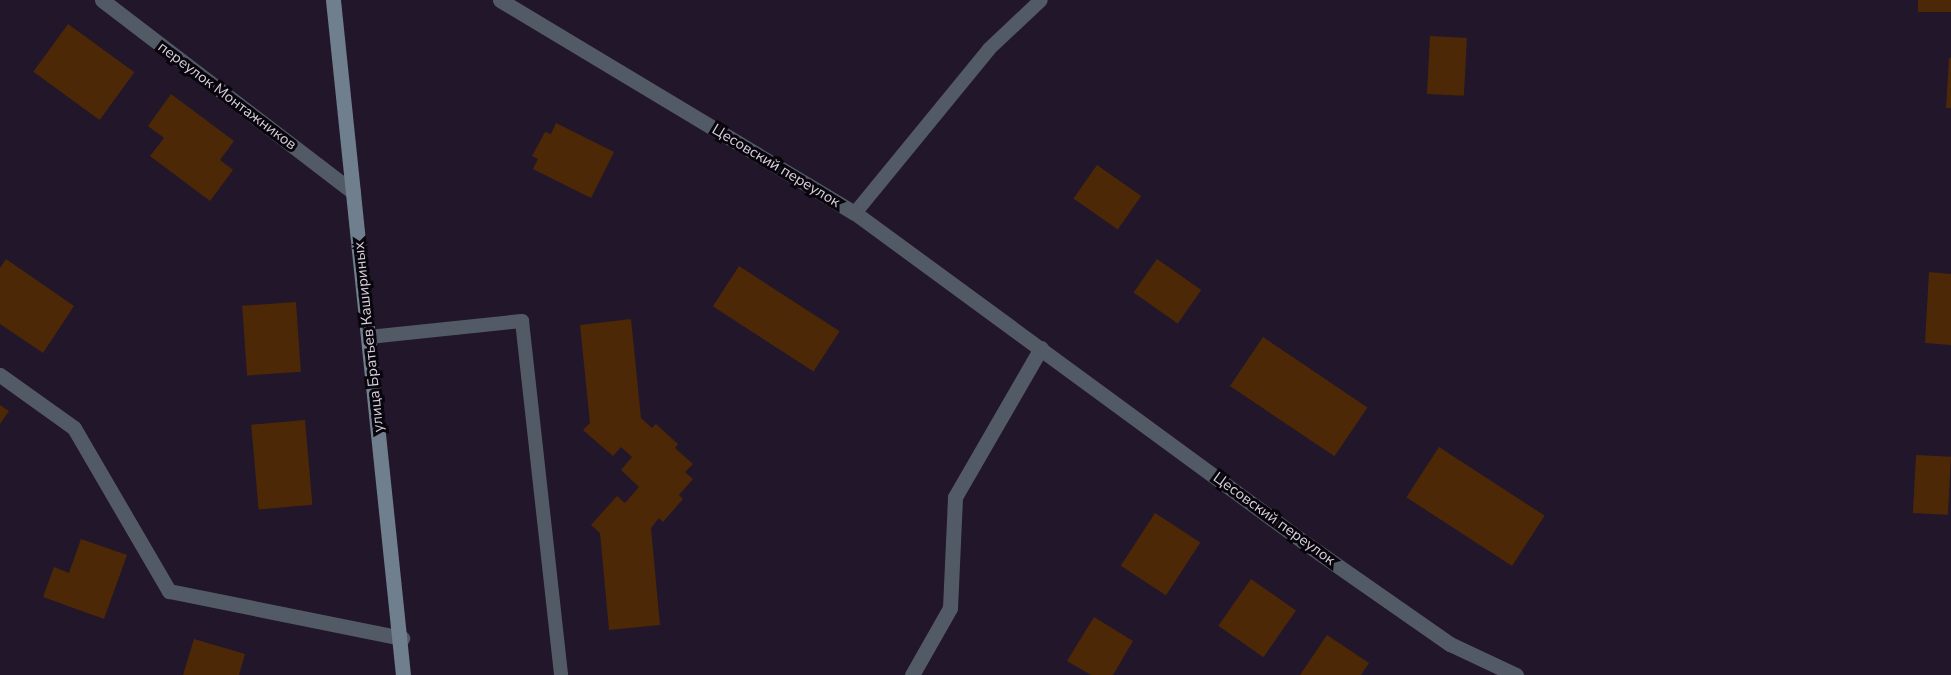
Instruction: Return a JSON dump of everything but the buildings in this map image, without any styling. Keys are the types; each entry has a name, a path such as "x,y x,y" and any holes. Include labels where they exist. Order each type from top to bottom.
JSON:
{"main road":[{"name":"улица Братьев Кашириных","path":"333,0 402,638 403,675"}],"street":[{"name":"переулок Монтажников","path":"102,0 352,192"},
{"name":"Цесовский переулок","path":"500,0 855,213 1450,644 1516,675"},
{"path":"912,675 950,608 955,496 1041,348"},
{"path":"0,375 74,428 169,591 402,638"}],"lane":[{"path":"855,213 989,49 1041,0"},
{"path":"369,337 522,321 561,675"}]}
